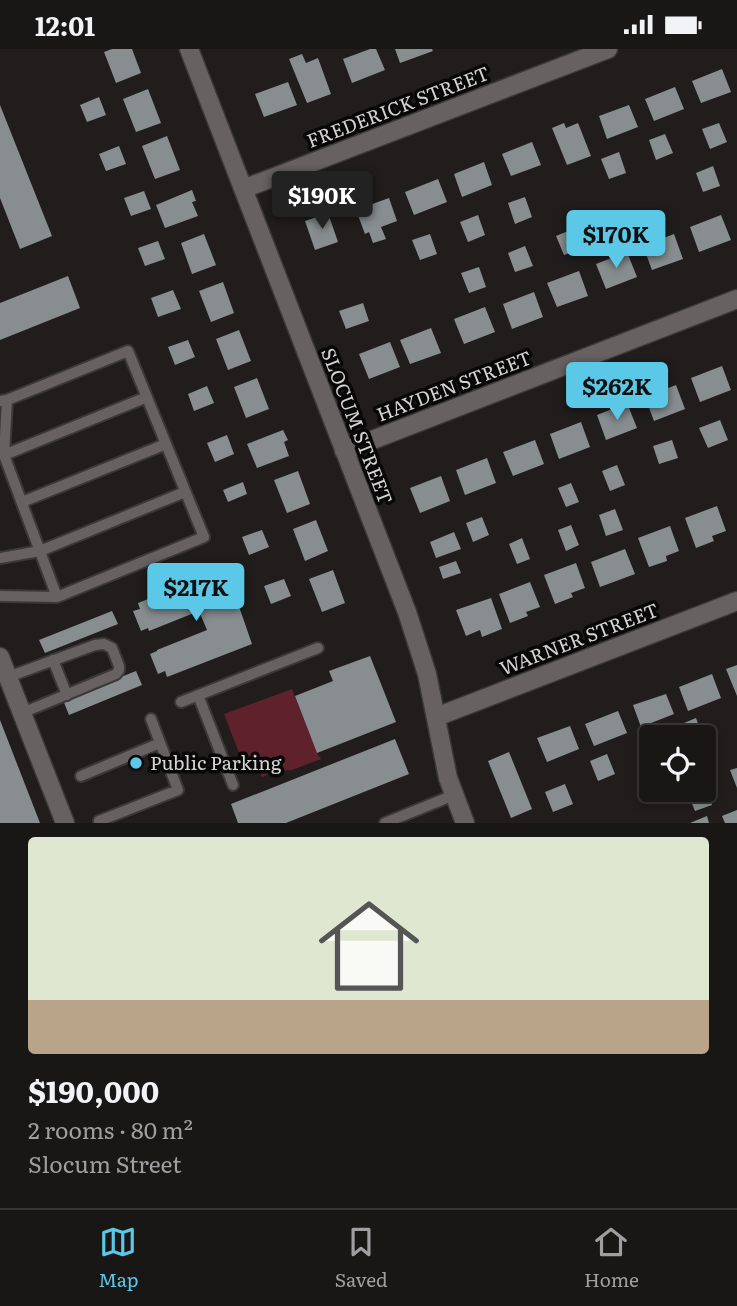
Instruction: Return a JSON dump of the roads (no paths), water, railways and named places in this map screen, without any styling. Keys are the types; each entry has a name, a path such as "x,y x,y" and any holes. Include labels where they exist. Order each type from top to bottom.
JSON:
{"street":[{"name":"SLOCUM STREET","path":"189,49 407,612 427,674 448,778 465,823"},
{"name":"FREDERICK STREET","path":"243,189 608,49"},
{"name":"HAYDEN STREET","path":"344,451 737,299"},
{"name":"WARNER STREET","path":"436,717 737,601"},
{"path":"0,657 65,823"}],"lane":[{"path":"0,596 57,597 204,537 128,351 3,401 4,455 57,597"},
{"path":"4,455 147,397"},
{"path":"22,502 166,444"},
{"path":"0,558 40,551 185,492"},
{"path":"8,677 104,644 112,649 119,666 116,674 22,713"},
{"path":"181,702 318,648"},
{"path":"53,660 66,695"},
{"path":"198,695 233,785"},
{"path":"99,821 178,790 151,719"},
{"path":"81,776 160,743"},
{"path":"384,823 454,795"}],"place":[{"name":"Public Parking","path":"136,763"}]}
